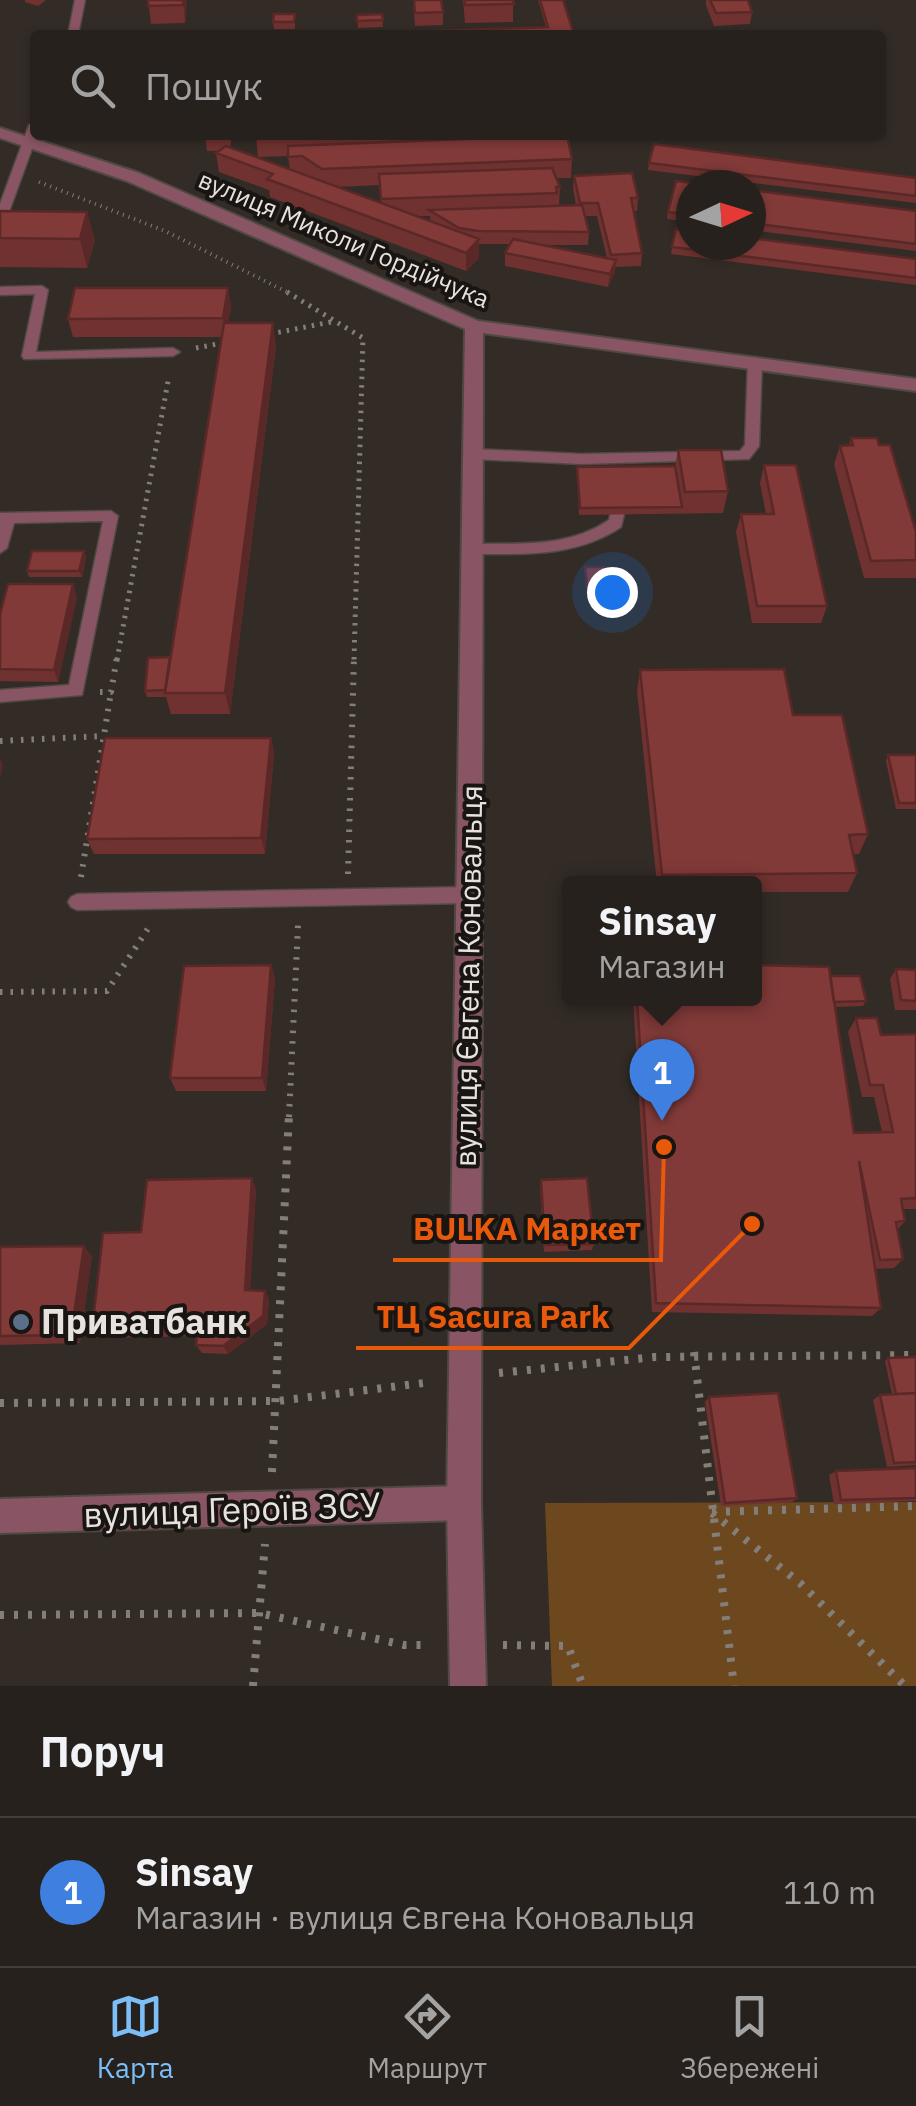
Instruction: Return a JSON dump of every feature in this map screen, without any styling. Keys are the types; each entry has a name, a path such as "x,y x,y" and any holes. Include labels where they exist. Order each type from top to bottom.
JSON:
{"street":[{"name":"вулиця Миколи Гордійчука","path":"0,134 30,134"},
{"name":"вулиця Миколи Гордійчука","path":"44,140 474,326 916,385"},
{"name":"вулиця Євгена Коновальця","path":"468,1686 464,1503 474,326"},
{"name":"вулиця Героїв ЗСУ","path":"0,1516 464,1503"}],"lane":[{"path":"74,30 80,0"},
{"path":"0,220 30,134"},
{"path":"0,290 42,290 29,356 173,352"},
{"path":"473,454 736,457 750,452 756,361"},
{"path":"472,549 565,546 603,533 616,522 622,508 618,458"},
{"path":"0,548 4,518 111,516 76,692 0,696"},
{"path":"77,902 470,895"}],"path":[{"path":"15,174 100,203 298,294 364,338 348,898 298,921 278,1401 253,1686"},
{"path":"264,335 338,321"},
{"path":"146,500 173,352 246,338"},
{"path":"77,902 111,692"},
{"path":"0,741 103,736"},
{"path":"0,992 107,991 166,901"},
{"path":"694,1352 734,1686"},
{"path":"711,1512 916,1506"},
{"path":"711,1512 800,1583 906,1686"},
{"path":"0,1615 259,1613"}],"shaded area":[{"path":"916,1502 916,1686 552,1686 545,1503"}],"building":[{"path":"148,0 183,0 183,5 148,6"},
{"path":"414,0 441,0 443,12 415,13"},
{"path":"465,0 513,0 514,4 465,5"},
{"path":"540,0 563,0 572,30 463,30 548,27"},
{"path":"710,0 748,0 752,12 716,13"},
{"path":"274,14 295,14 294,22 273,22"},
{"path":"382,14 383,20 357,21 357,15"},
{"path":"568,140 572,159 322,169 302,156 288,157 288,146"},
{"path":"654,144 916,178 916,196 766,177 766,170 706,170 649,163"},
{"path":"226,146 479,239 466,253 267,179 273,174 216,153"},
{"path":"552,168 560,187 556,187 557,193 381,199 379,174"},
{"path":"632,173 638,198 631,198 642,253 611,255 598,203 580,203 574,176"},
{"path":"676,181 676,213 668,212"},
{"path":"766,192 916,211 916,244 766,225"},
{"path":"582,205 589,232 478,231 459,228 429,210"},
{"path":"0,211 87,212 80,239 0,238"},
{"path":"513,239 616,260 610,274 505,253"},
{"path":"766,240 916,259 916,278 766,259"},
{"path":"75,288 228,288 223,318 68,319"},
{"path":"224,323 273,323 225,693 165,693"},
{"path":"851,438 877,438 879,445 890,445 916,532 916,560 871,561 840,446 853,445"},
{"path":"678,450 721,450 728,491 685,492"},
{"path":"764,465 796,465 827,606 757,606 741,514 774,514"},
{"path":"675,466 682,507 580,508 577,467"},
{"path":"32,551 84,551 79,571 27,571"},
{"path":"585,567 605,567 608,588 587,588"},
{"path":"8,584 73,584 54,670 0,669 0,614"},
{"path":"170,657 165,690 145,691 148,658"},
{"path":"784,669 793,715 842,715 868,834 849,835 857,873 662,875 640,670"},
{"path":"105,738 271,738 261,838 87,839"},
{"path":"888,755 916,755 916,803 899,803"},
{"path":"271,965 262,1078 170,1078 184,966"},
{"path":"762,965 829,967 854,1133 893,1132 883,1085 870,1085 856,1018 877,1018 881,1035 916,1034 916,1198 901,1199 905,1221 896,1222 903,1259 880,1260 859,1161 881,1308 656,1303 637,1006 762,1006"},
{"path":"896,969 916,970 916,1001 901,1000"},
{"path":"830,976 860,976 866,1001 834,1002"},
{"path":"252,1178 245,1290 265,1291 263,1316 223,1346 196,1345 198,1327 92,1330 103,1233 141,1232 147,1180"},
{"path":"587,1178 594,1244 545,1245 541,1180"},
{"path":"84,1246 71,1335 0,1336 0,1247"},
{"path":"916,1357 916,1393 896,1394 888,1358"},
{"path":"778,1393 797,1498 725,1503 709,1397"},
{"path":"916,1393 916,1462 894,1463 880,1395"},
{"path":"916,1468 916,1498 841,1500 836,1471"}],"place":[{"name":"Sinsay","path":"662,1121"},
{"name":"BULKA Маркет","path":"664,1147"},
{"name":"ТЦ Sacura Park","path":"752,1224"},
{"name":"Приватбанк","path":"21,1322"}]}
